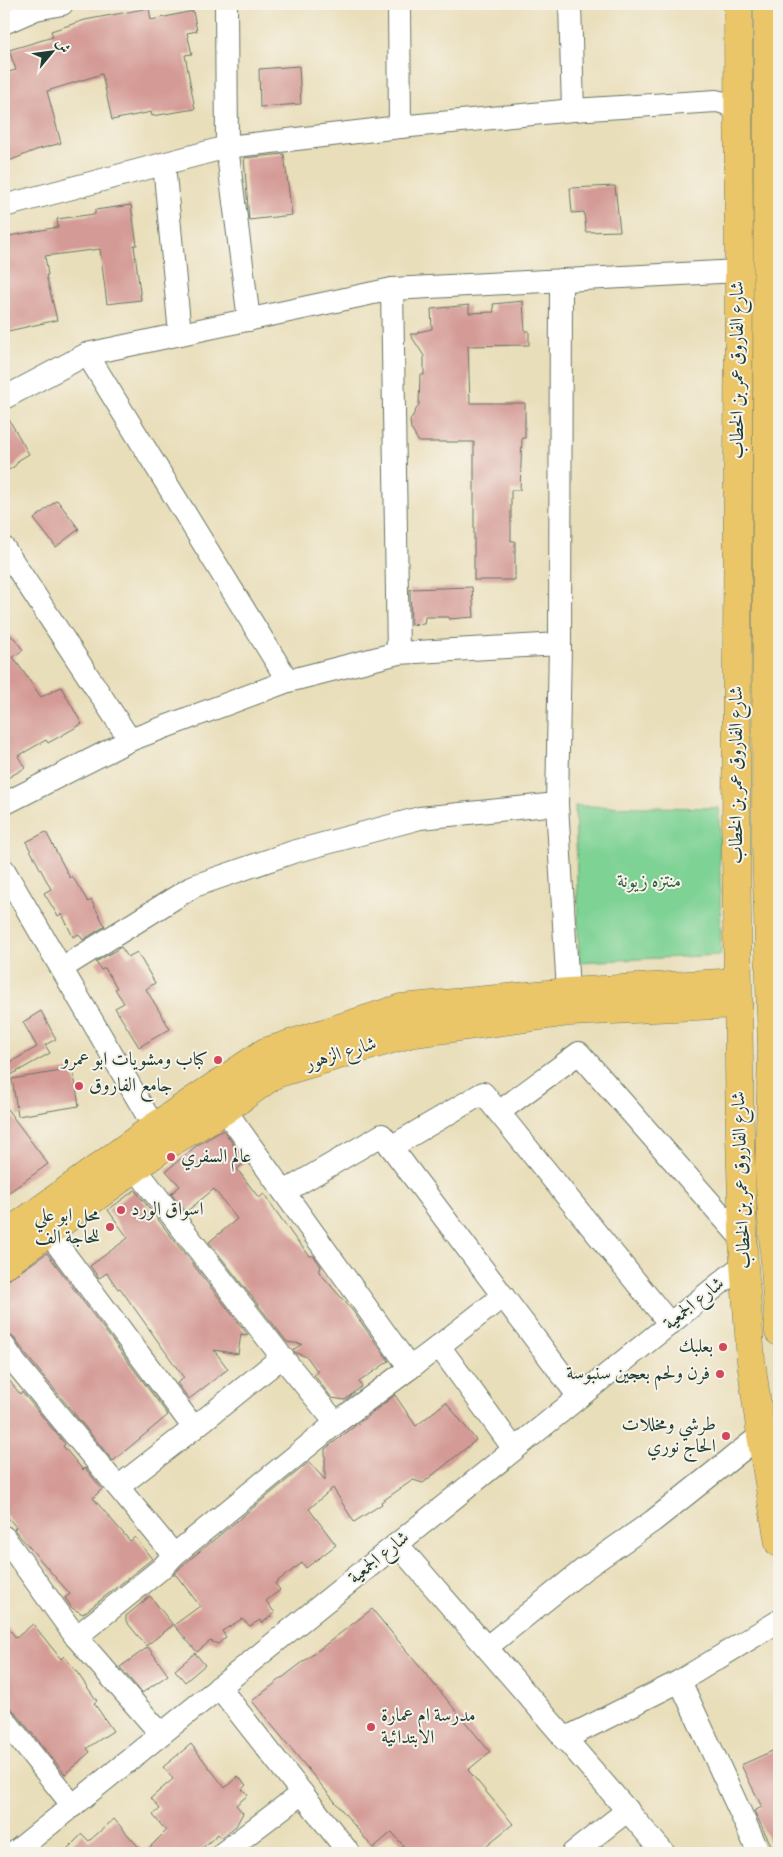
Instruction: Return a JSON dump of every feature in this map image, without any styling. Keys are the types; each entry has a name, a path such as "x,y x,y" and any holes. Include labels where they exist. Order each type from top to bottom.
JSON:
{"main road":[{"name":"شارع الفاروق عمر بن الخطاب","path":"738,4 739,271 736,844 744,1252 751,1361 779,1543"},
{"path":"768,4 774,70 767,122 773,180 773,696 766,845 775,1023 769,1170 779,1332"},
{"path":"738,119 767,122"},
{"name":"شارع الزهور","path":"4,1236 154,1127 265,1052 401,1008 568,992 738,993"},
{"name":"شارع الزهور","path":"4,1265 165,1146 226,1110 275,1074 409,1034 570,1012 738,993"},
{"path":"401,1008 409,1034"}],"street":[{"path":"4,23 34,6 62,4"},
{"path":"226,4 227,147 249,320"},
{"path":"399,4 400,127"},
{"path":"570,4 573,110"},
{"path":"4,206 227,147 573,110 716,100 731,106 736,112 738,119"},
{"path":"164,164 180,334"},
{"path":"4,398 87,354 392,290 739,271"},
{"path":"561,280 560,644 557,804 568,992"},
{"path":"392,290 398,653"},
{"path":"87,354 288,682"},
{"path":"4,548 130,740"},
{"path":"4,804 130,740 288,682 398,653 560,644"},
{"path":"62,968 194,886 293,852 420,818 557,804"},
{"path":"4,870 154,1127"},
{"path":"499,1112 579,1054 744,1252"},
{"path":"391,1147 483,1093 670,1324"},
{"path":"226,1110 410,1368"},
{"path":"284,1192 382,1135 578,1397"},
{"path":"135,1168 282,1357 336,1423"},
{"path":"48,1232 194,1428"},
{"name":"شارع الجمعية","path":"14,1853 670,1324 744,1252"},
{"path":"76,1637 336,1423 503,1296"},
{"path":"4,1346 16,1364 174,1555"},
{"path":"439,1346 514,1449"},
{"path":"118,1487 282,1357"},
{"path":"487,1646 584,1569 653,1521 761,1435"},
{"path":"4,1537 76,1637 161,1734"},
{"path":"397,1544 664,1853"},
{"path":"564,1739 680,1681 779,1621"},
{"path":"680,1681 759,1853"},
{"path":"219,1688 350,1853"},
{"path":"4,1719 73,1806"},
{"path":"223,1853 302,1793"},
{"path":"573,1853 628,1810"}],"green space":[{"name":"منتزه زيونة","path":"575,806 719,808 721,955 579,962"}],"building":[{"path":"149,8 151,20 193,11 197,31 187,33 192,54 185,55 195,109 152,116 151,112 112,120 102,74 47,91 61,143 36,150 4,163 4,73 16,70 9,50 53,37 51,31 85,20"},
{"path":"299,66 301,104 260,107 259,69"},
{"path":"284,154 292,215 249,220 244,158"},
{"path":"615,186 620,231 586,232 584,212 572,213 570,188"},
{"path":"131,205 137,245 134,245 141,300 107,304 100,249 45,256 48,275 46,275 57,320 4,332 4,237 58,227 57,219 95,214 95,210"},
{"path":"523,301 525,331 529,331 529,345 468,346 470,403 525,403 525,438 522,438 520,490 511,490 511,541 515,541 515,580 474,580 474,442 419,442 411,429 410,421 419,404 420,375 424,375 424,356 410,334 417,334 418,332 432,329 431,309 469,305 469,313 494,312 493,304"},
{"path":"4,411 29,454 4,473"},
{"path":"57,500 79,529 56,547 34,519"},
{"path":"472,587 474,617 449,619 449,617 425,617 424,624 411,625 410,589"},
{"path":"4,630 15,639 23,650 13,657 41,697 61,687 82,724 48,743 46,740 18,756 25,768 4,780"},
{"path":"46,832 70,878 72,876 88,902 91,900 105,926 83,940 79,934 73,937 62,914 58,916 44,893 51,889 26,842"},
{"path":"121,947 128,957 137,952 155,983 146,989 170,1029 139,1047 115,1008 124,1003 115,989 117,988 105,968 101,970 96,962"},
{"path":"41,1011 56,1039 45,1045 50,1053 11,1075 9,1063 37,1047 23,1022"},
{"path":"73,1069 79,1106 18,1116 12,1079"},
{"path":"4,1105 48,1164 4,1196"},
{"path":"223,1130 246,1162 237,1169 259,1198 264,1194 294,1237 310,1256 314,1256 321,1267 319,1272 352,1310 389,1361 359,1382 362,1386 345,1400 332,1398 314,1375 318,1372 307,1357 293,1350 302,1344 287,1342 209,1242 237,1219 214,1189 186,1212 171,1194 180,1186 166,1171 196,1146"},
{"path":"135,1190 248,1335 241,1334 238,1354 214,1350 228,1369 189,1399 177,1383 184,1378 120,1288 118,1289 107,1273 99,1278 90,1266 128,1238 108,1210"},
{"path":"47,1253 168,1415 113,1461 15,1339 4,1333 4,1283"},
{"path":"4,1374 20,1394 22,1392 65,1444 63,1446 83,1470 85,1468 102,1489 93,1498 130,1541 135,1537 152,1559 83,1614 72,1608 65,1598 70,1594 17,1533 14,1529 16,1527 4,1513"},
{"path":"395,1395 416,1426 446,1402 476,1440 423,1483 413,1480 381,1502 382,1504 354,1522 333,1488 309,1509 336,1545 306,1568 302,1563 275,1583 280,1590 266,1601 275,1613 262,1623 260,1620 250,1626 242,1619 222,1631 226,1637 218,1644 210,1641 197,1652 174,1625 200,1606 176,1575 173,1575 309,1462 325,1480 325,1449"},
{"path":"150,1596 173,1625 146,1646 126,1621 126,1616"},
{"name":"مدرسة ام عمارة الابتدائية","path":"372,1609 490,1752 468,1770 513,1824 477,1853 409,1853 392,1832 373,1848 252,1701"},
{"path":"4,1622 16,1638 33,1624 61,1659 64,1656 76,1671 97,1701 94,1703 113,1731 87,1748 90,1752 65,1774 14,1711 4,1706"},
{"path":"148,1647 168,1675 142,1693 120,1667"},
{"path":"195,1653 205,1665 185,1682 175,1670"},
{"path":"191,1744 225,1788 238,1776 246,1785 242,1789 248,1795 236,1805 243,1813 236,1826 221,1838 218,1834 197,1853 144,1853 166,1831 153,1815 160,1809 151,1798 173,1779 163,1767"},
{"path":"779,1748 779,1853 775,1853 754,1811 762,1807 741,1765"},
{"path":"114,1819 144,1853 63,1853 82,1834 89,1841"}],"place":[{"name":"كباب ومشويات ابو عمرو","path":"218,1060"},
{"name":"جامع الفاروق","path":"79,1086"},
{"name":"عالم السفري","path":"171,1157"},
{"name":"اسواق الورد","path":"121,1210"},
{"name":"محل ابو علي للحاجة الف","path":"110,1227"},
{"name":"بعلبك","path":"723,1347"},
{"name":"فرن ولحم بعجين سنبوسة","path":"720,1374"},
{"name":"طرشي ومخللات الحاج نوري","path":"726,1436"},
{"name":"مدرسة ام عمارة الابتدائية","path":"371,1727"}]}
